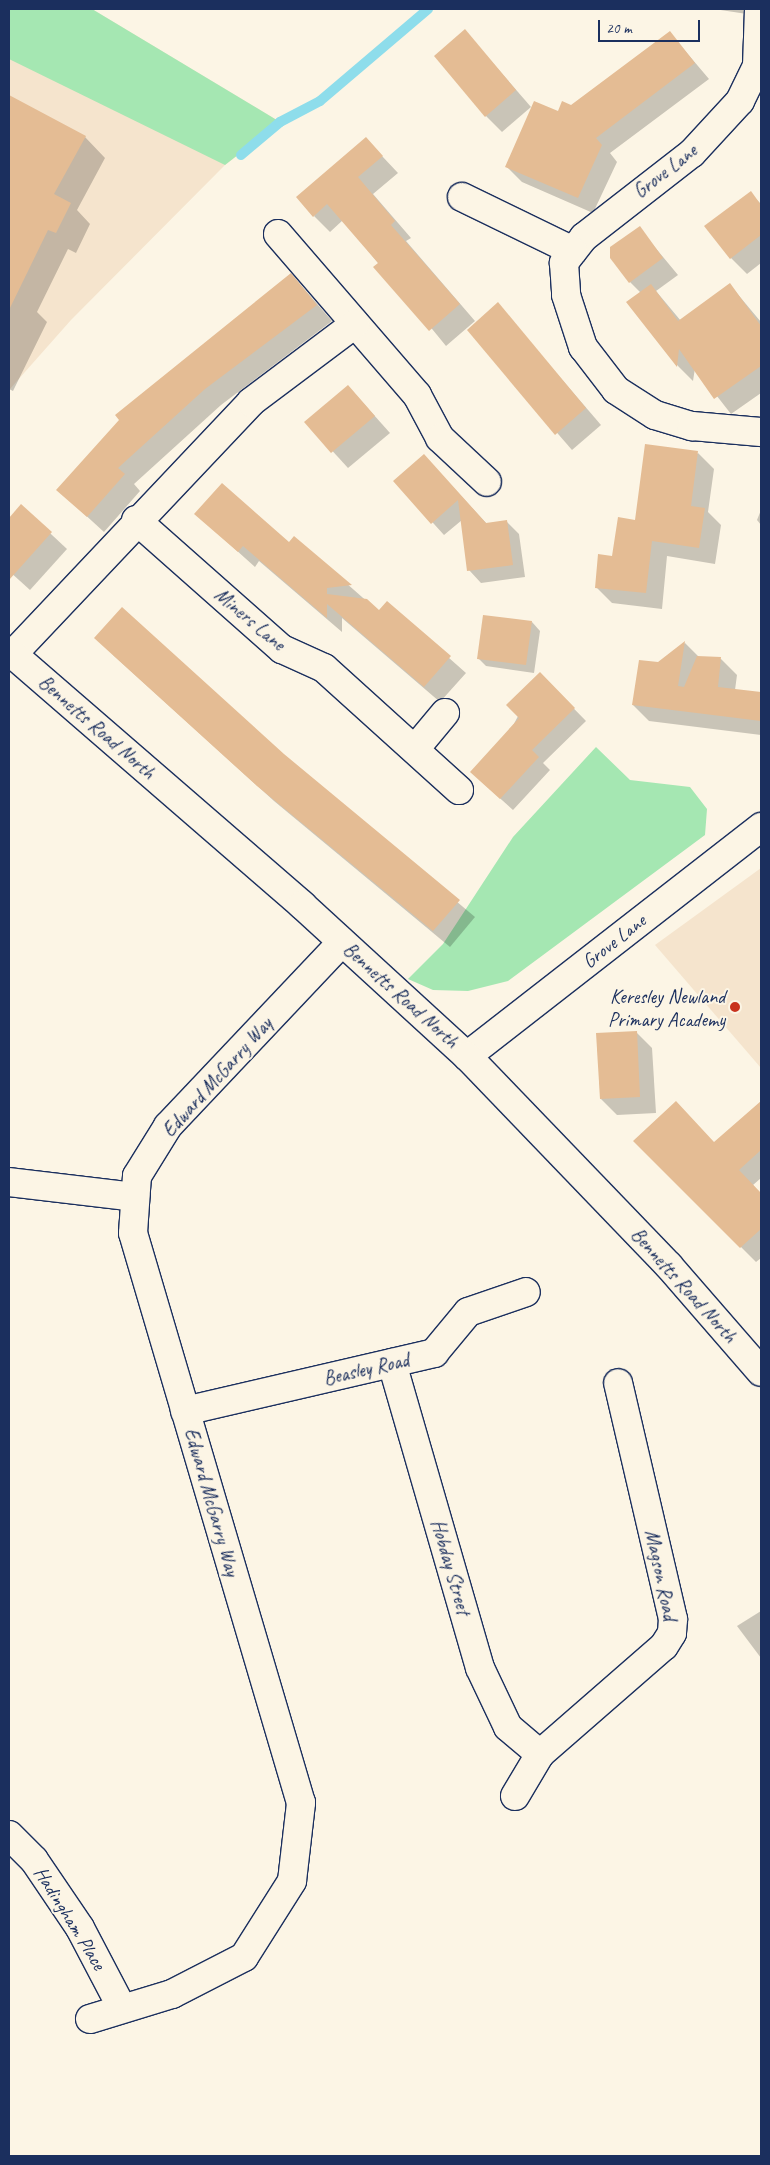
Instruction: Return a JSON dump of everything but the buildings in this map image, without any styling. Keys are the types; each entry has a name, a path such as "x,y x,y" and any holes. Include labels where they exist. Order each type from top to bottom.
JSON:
{"street":[{"name":"Grove Lane","path":"759,9 755,84 692,153 584,237 564,263 569,304 583,346 616,390 654,414 692,426 761,432"},
{"path":"462,197 573,251"},
{"path":"278,234 417,395 440,438 488,482"},
{"path":"11,652 251,402 355,324"},
{"name":"Miners Lane","path":"136,520 282,648 324,668 459,790"},
{"name":"Bennetts Road North","path":"11,652 342,942 467,1056 670,1266 761,1372"},
{"path":"415,750 445,714"},
{"name":"Grove Lane","path":"467,1056 761,826"},
{"name":"Edward McGarry Way","path":"90,2019 172,1994 244,1957 292,1881 301,1803 133,1233 137,1176 168,1126 342,942"},
{"path":"9,1182 136,1197"},
{"name":"Beasley Road","path":"185,1411 434,1353 468,1312 526,1292"},
{"name":"Hobday Street","path":"392,1363 480,1668 508,1727 540,1754"},
{"name":"Magson Road","path":"515,1796 540,1754 664,1646 672,1633 673,1619 618,1383"},
{"name":"Hadingham Place","path":"9,1835 34,1860 80,1928 122,2008"}],"shaded area":[{"path":"9,9 92,9 280,122 225,165 71,320 9,390"},
{"name":"Keresley Newland Primary Academy","path":"761,868 761,1068 655,945"}],"green space":[{"path":"9,9 92,9 280,122 225,165 9,59"},
{"path":"596,747 630,780 690,787 707,809 705,835 508,981 468,991 433,990 408,979 443,944 513,837"}],"waterway":[{"path":"241,155 280,122 320,101 428,9"}],"place":[{"name":"Keresley Newland Primary Academy","path":"735,1007"}]}
